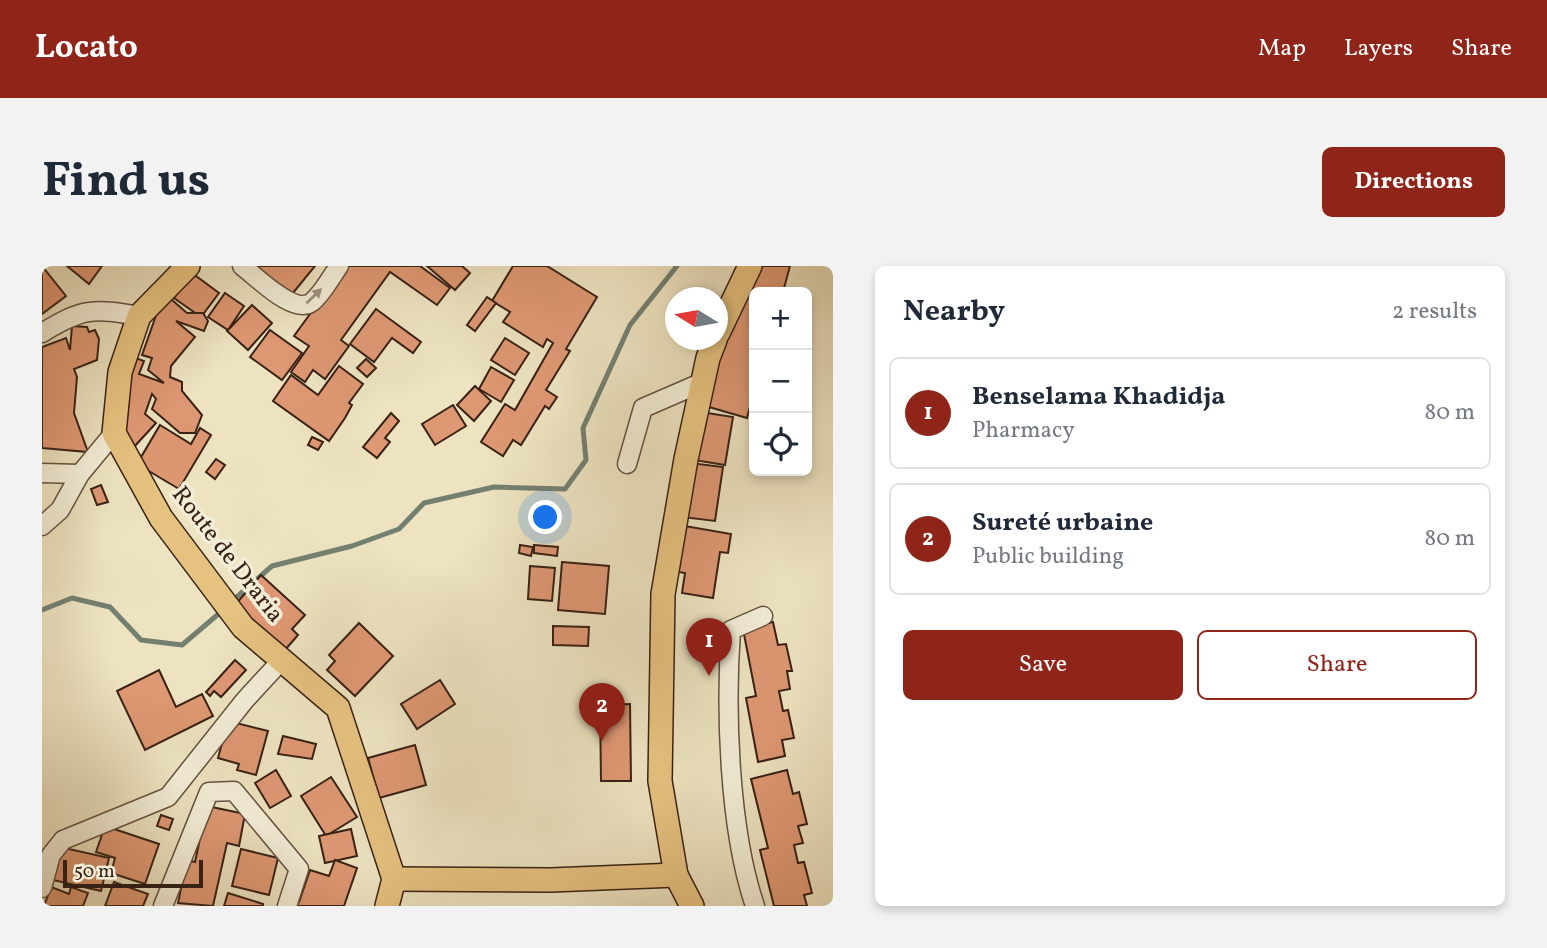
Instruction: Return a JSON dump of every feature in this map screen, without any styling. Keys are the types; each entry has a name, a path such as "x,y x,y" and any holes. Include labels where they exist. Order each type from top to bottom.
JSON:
{"main road":[{"path":"114,433 120,372 139,316 188,266"},
{"path":"728,312 750,266"},
{"path":"692,906 676,875 660,781 663,594 703,382 712,350"},
{"name":"Route de Draria","path":"114,433 161,518 243,627 338,708 394,879"},
{"path":"387,906 394,879 551,880 676,875"}],"street":[{"path":"242,266 291,304 302,306 311,303 340,266"},
{"path":"42,333 72,314 104,310 139,316"},
{"path":"627,464 643,408 703,382"},
{"path":"42,526 60,510 80,474 114,433"},
{"path":"42,473 80,474"},
{"path":"755,906 738,831 727,688 732,630 763,616"},
{"path":"42,888 51,856 63,840 168,797 245,700 281,661"},
{"path":"190,770 209,792"},
{"path":"209,792 234,791 299,869 287,906"},
{"path":"163,906 209,792"}],"building":[{"path":"42,266 66,296 42,314"},
{"path":"67,266 102,266 89,284"},
{"path":"236,266 315,266 284,304"},
{"path":"345,266 420,266 450,288 437,305 390,272 341,340 349,346 325,379 313,370 305,382 291,372 309,346 294,336"},
{"path":"427,266 462,266 470,273 455,290"},
{"path":"513,266 547,266 597,297 566,349 570,351 546,390 557,397 549,409 545,406 521,445 513,440 503,456 481,442 505,404 515,410 553,343 547,339 543,347 503,322 510,312 492,301"},
{"path":"749,266 790,266 784,287 749,287 747,418 702,405 721,350 728,350 728,328"},
{"path":"192,273 219,293 201,317 174,298"},
{"path":"164,293 187,313 203,313 208,321 204,331 176,321 195,337 171,366 170,377 182,382 182,391 202,415 195,433 180,433 152,409 156,399 152,394 145,414 156,423 133,448 122,431 133,357 144,361 139,374 164,383 148,370 152,358 142,355"},
{"path":"225,293 244,306 228,330 208,317"},
{"path":"487,297 496,303 475,331 467,325"},
{"path":"252,305 272,323 248,350 227,331"},
{"path":"376,309 421,342 413,353 392,338 374,362 350,344"},
{"path":"72,326 87,327 89,332 95,330 99,339 97,360 74,369 77,377 74,413 88,452 42,448 42,347 66,338 70,350"},
{"path":"270,330 302,353 282,380 250,357"},
{"path":"505,338 529,353 515,375 491,360"},
{"path":"366,359 376,368 367,377 357,368"},
{"path":"339,366 363,384 349,403 352,405 329,441 273,401 291,375 318,395"},
{"path":"491,367 514,380 501,402 479,389"},
{"path":"475,386 491,401 474,421 457,405"},
{"path":"453,405 466,426 435,445 422,424"},
{"path":"701,412 733,417 725,465 694,460"},
{"path":"391,413 399,421 385,438 390,442 377,458 363,447"},
{"path":"160,425 191,444 200,428 211,435 179,489 137,464"},
{"path":"312,437 323,442 318,450 308,445"},
{"path":"216,459 225,465 215,479 206,472"},
{"path":"690,463 723,467 715,521 682,517"},
{"path":"101,485 108,502 97,505 91,489"},
{"path":"679,525 731,534 728,553 720,552 713,598 682,593 685,573 672,571"},
{"path":"520,545 533,547 531,556 519,553"},
{"path":"534,545 558,547 557,556 534,553"},
{"path":"562,562 609,566 605,614 558,610"},
{"path":"530,566 555,568 552,601 528,599"},
{"path":"261,575 305,615 292,629 298,635 285,650 235,605"},
{"path":"773,622 778,645 786,644 792,671 787,671 790,689 779,691 783,711 788,710 794,738 782,740 785,756 758,762 746,698 756,696 743,629"},
{"path":"359,623 393,656 355,696 327,670 335,661 329,655"},
{"path":"553,626 589,627 588,646 553,645"},
{"path":"235,660 246,670 221,697 214,691 210,696 206,692"},
{"path":"159,670 176,707 202,694 213,716 145,750 117,691"},
{"path":"440,680 455,704 417,729 401,704"},
{"path":"630,704 631,781 601,781 600,705"},
{"path":"228,721 268,731 256,775 237,770 239,764 218,758"},
{"path":"283,736 316,744 312,759 278,754"},
{"path":"415,745 426,785 379,798 368,758"},
{"path":"276,770 291,796 270,808 255,783"},
{"path":"787,770 793,794 799,792 807,824 798,826 803,843 794,845 798,863 804,862 812,893 804,895 807,906 774,906 760,850 768,848 751,779"},
{"path":"331,777 357,817 326,836 301,796"},
{"path":"207,806 245,814 239,846 227,843 213,906 178,903 187,860 195,862"},
{"path":"161,815 173,819 169,830 157,826"},
{"path":"105,826 159,844 145,884 111,873 115,858 96,852"},
{"path":"351,829 357,856 325,863 319,836"},
{"path":"60,847 109,858 101,891 53,880"},
{"path":"241,849 278,858 269,895 232,886"},
{"path":"335,860 357,868 344,906 288,906 290,899 299,902 310,870 329,876"},
{"path":"114,882 148,894 143,906 105,906"},
{"path":"51,887 69,894 71,887 88,893 83,906 44,906"},
{"path":"228,893 263,904 263,906 224,906"}],"waterway":[{"path":"231,602 272,566 352,546 399,529 424,503 494,487 565,489 586,460 583,428 630,325 677,266"},
{"path":"42,610 72,598 110,607 141,640 182,645 222,611"}],"place":[{"name":"Benselama Khadidja","path":"709,676"},
{"name":"Sureté urbaine","path":"602,741"}]}
